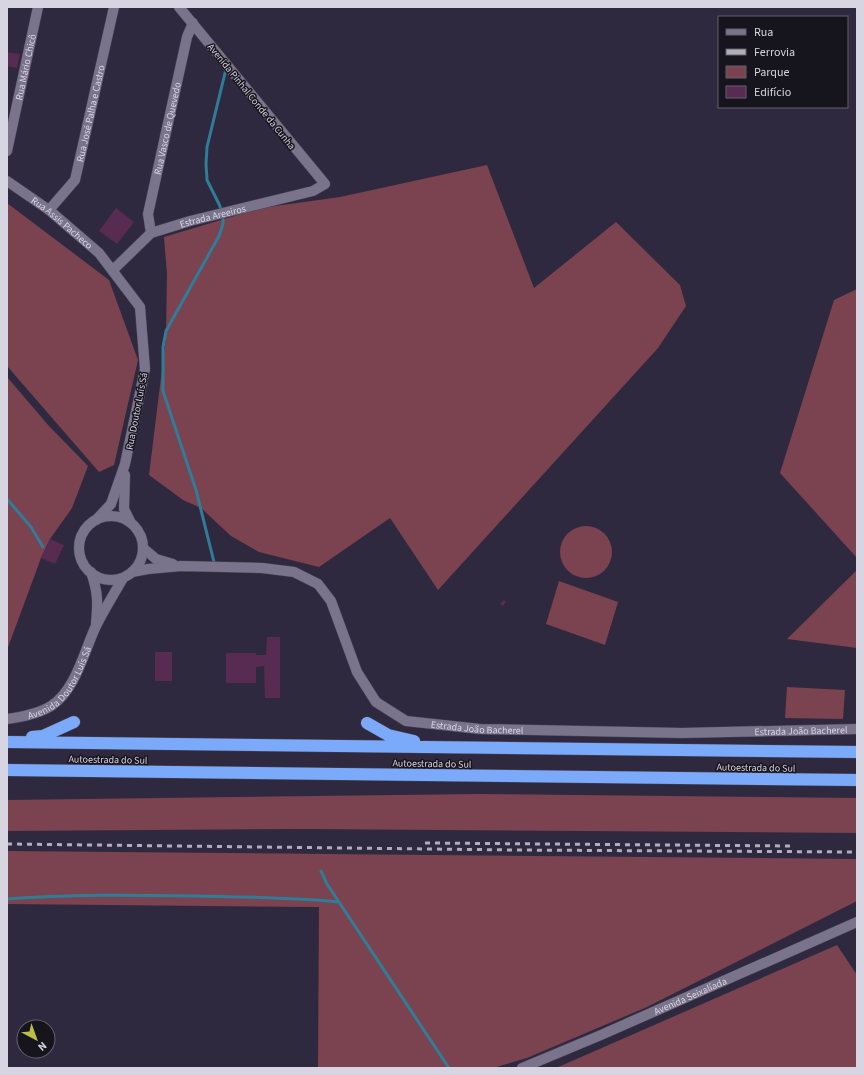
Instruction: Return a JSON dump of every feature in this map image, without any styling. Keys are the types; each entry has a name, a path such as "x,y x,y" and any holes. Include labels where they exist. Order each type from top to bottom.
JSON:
{"highway":[{"path":"7,741 43,736 74,722"},
{"path":"367,723 388,735 412,741 455,747"},
{"name":"Autoestrada do Sul","path":"7,741 857,752"},
{"name":"Autoestrada do Sul","path":"7,770 857,780"}],"street":[{"name":"Rua Mário Chicô","path":"7,151 38,7"},
{"name":"Rua José Palha e Castro","path":"49,210 75,180 114,7"},
{"name":"Avenida Pinhal Conde da Cunha","path":"180,7 325,184"},
{"name":"Rua Vasco de Quevedo","path":"151,233 148,214 187,37 192,23"},
{"name":"Rua Assis Pacheco","path":"7,181 49,210 99,254 113,270"},
{"name":"Estrada Areeiros","path":"113,270 151,233 190,221 313,192 325,184"},
{"name":"Rua Doutor Luís Sá","path":"113,270 140,306 145,369 125,464"},
{"path":"125,464 124,509 130,521 138,530 143,541 143,555 138,565 132,572 123,578 110,580 100,578 91,572 81,558 80,548 83,533 90,524 96,520 111,504 125,464"},
{"path":"96,520 107,516 118,516 130,521"},
{"name":"Estrada João Bacherel","path":"143,548 156,559 181,566"},
{"name":"Estrada João Bacherel","path":"132,572 181,566 262,568 294,572 318,584 331,601 357,672 372,696 376,702 406,721 488,730 682,733 857,729"},
{"name":"Avenida Doutor Luís Sá","path":"91,572 97,596 96,627"},
{"name":"Avenida Doutor Luís Sá","path":"7,719 33,714 51,706 63,696 76,675 96,627 123,578"},
{"name":"Avenida Seixalíada","path":"522,1068 602,1035 857,922"}],"green space":[{"path":"487,165 534,288 616,222 680,285 686,306 658,348 438,590 390,518 319,567 259,552 231,536 201,508 183,500 149,475 166,337 167,274 164,237 261,208 340,197"},
{"path":"7,203 109,280 138,360 114,465 99,472 7,366"},
{"path":"857,289 857,558 780,473 834,300"},
{"path":"7,377 49,426 88,466 72,508 50,539 41,558 7,650"},
{"path":"586,526 596,528 604,534 610,542 612,552 610,562 604,570 596,576 586,578 576,576 568,570 562,562 560,552 562,542 568,534 576,528"},
{"path":"857,570 857,648 787,639"},
{"path":"559,581 618,602 605,645 546,624"},
{"path":"787,687 845,690 843,719 785,718"},
{"path":"477,794 857,798 857,833 303,829 7,831 7,800"},
{"path":"7,851 857,859 857,901 647,1007 527,1058 493,1068 318,1068 319,907 7,904"},
{"path":"837,945 857,975 857,1068 556,1068"}],"building":[{"path":"7,52 20,54 17,68 7,66"},
{"path":"116,208 134,222 117,244 99,231"},
{"path":"50,539 64,545 55,564 41,558"},
{"path":"504,600 506,602 503,606 500,604"},
{"path":"267,637 280,637 280,698 265,698 264,666 256,667 256,683 226,683 226,653 256,653 256,655 266,655"},
{"path":"155,652 172,652 172,681 155,681"}],"waterway":[{"path":"214,562 196,490 163,391 163,347 166,331 219,236 223,224 223,214 207,180 206,164 207,147 226,69"},
{"path":"7,499 31,527 43,547"},
{"path":"321,871 327,884 449,1068"},
{"path":"7,899 31,897 149,895 303,899 339,902"}],"railway":[{"path":"425,843 791,846"},
{"path":"7,844 514,850 857,852"}]}
